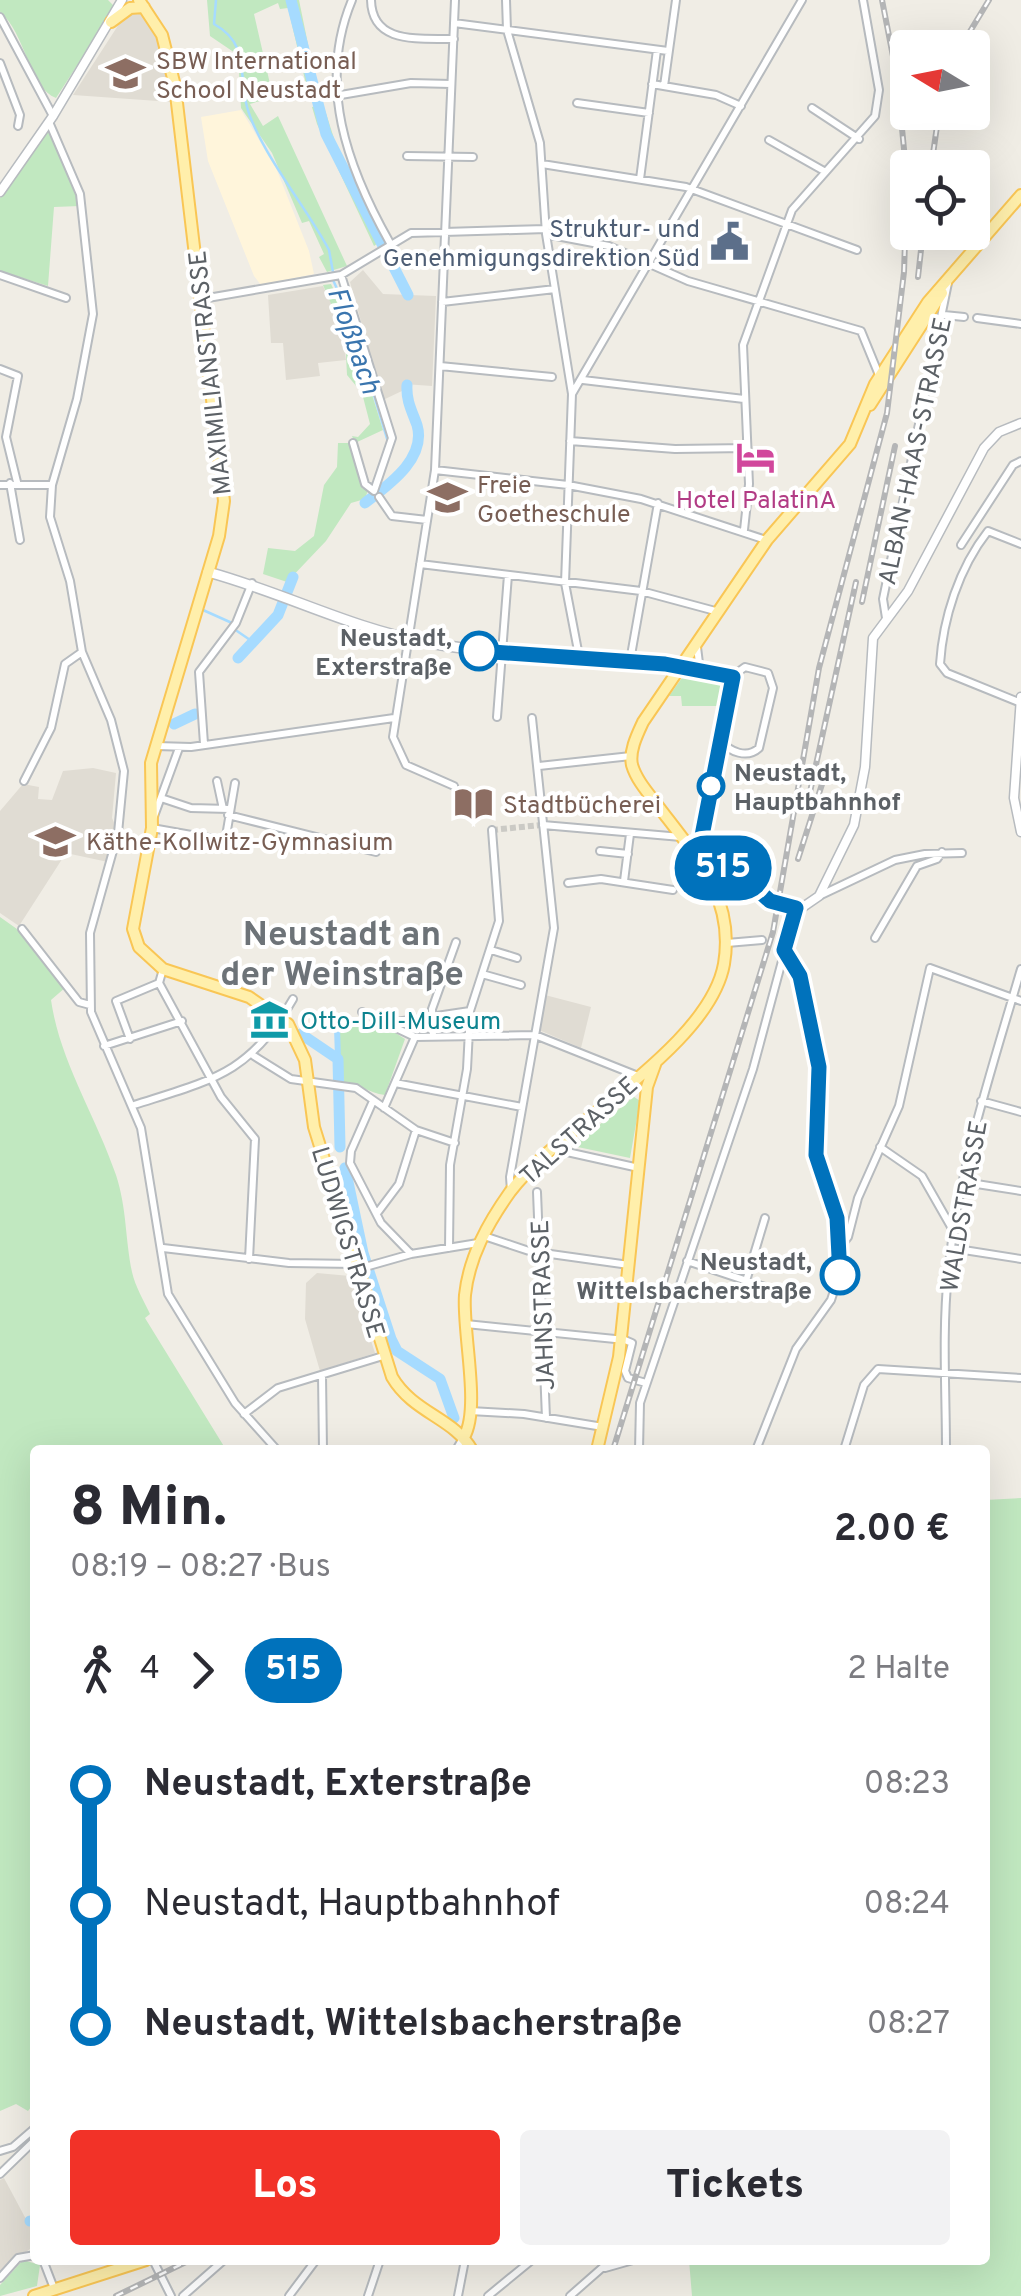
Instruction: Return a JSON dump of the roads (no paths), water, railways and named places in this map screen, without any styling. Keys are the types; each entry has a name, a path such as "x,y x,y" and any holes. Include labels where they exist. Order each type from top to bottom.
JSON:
{"main road":[{"path":"112,22 142,2"},
{"name":"MAXIMILIANSTRASSE","path":"142,2 162,35 175,86 224,494 208,572 149,776 152,824 144,846 133,929 139,947 162,969"},
{"path":"863,414 948,283 1021,195"},
{"path":"726,943 726,914 712,880 637,775 632,756 642,722 767,540 846,450 880,376 928,302 948,283"},
{"path":"208,572 408,639 501,654 579,656 683,666"},
{"name":"TALSTRASSE","path":"468,1411 468,1274 481,1240 511,1191 628,1088 712,997 726,943"},
{"path":"162,969 249,997 282,1018"},
{"name":"LUDWIGSTRASSE","path":"282,1018 300,1046 314,1127 362,1267 383,1356 397,1386 412,1402 465,1441"},
{"path":"599,1445 621,1338 647,1087 656,1060"},
{"path":"639,1077 647,1087"},
{"path":"628,1088 639,1090 646,1100"},
{"path":"465,1441 468,1411"},
{"path":"34,2296 134,2265"}],"street":[{"path":"0,192 51,119 122,0"},
{"path":"352,0 338,38 334,96 386,246"},
{"path":"371,0 375,22 385,32 454,39"},
{"path":"454,786 416,772 399,757 393,737 435,470 455,0"},
{"path":"506,0 507,30 532,107 542,164 546,231 572,394 564,583 579,656"},
{"path":"664,86 676,0"},
{"path":"572,394 584,380 802,0"},
{"path":"744,530 748,448 744,345 785,224 799,200 873,120 879,96 863,0"},
{"path":"0,17 51,119 80,194 93,314 77,399 52,485 50,517 70,581 82,652 116,735 124,795 114,856 90,933 90,1005 104,1046 134,1104 163,1248 168,1294 244,1414 272,1445"},
{"path":"454,23 668,51"},
{"path":"640,178 657,50"},
{"path":"0,63 20,115 18,126"},
{"path":"334,96 411,83 452,84"},
{"path":"652,84 716,95 741,106"},
{"path":"577,103 649,113"},
{"path":"812,108 858,139"},
{"path":"768,140 825,171"},
{"path":"407,156 474,157"},
{"path":"542,164 693,190 857,250"},
{"path":"202,299 336,276 411,233 546,231 609,246 757,302 861,332 880,376"},
{"path":"0,275 66,298"},
{"path":"336,276 392,438 388,462 371,489 352,443"},
{"name":"ALBAN-HAAS-STRASSE","path":"886,618 883,599 948,283"},
{"path":"442,302 555,289"},
{"path":"944,315 964,317"},
{"path":"977,318 1021,324"},
{"path":"872,353 892,358"},
{"path":"440,366 552,377"},
{"path":"0,369 18,376 6,437 20,540"},
{"path":"584,380 744,399"},
{"path":"819,896 845,849 860,801 870,649 886,618 908,591 984,448 999,432 1021,423"},
{"path":"570,441 674,449 748,448"},
{"path":"961,545 1013,464 1021,461"},
{"path":"435,470 568,485 658,503 767,540"},
{"path":"0,484 52,485"},
{"path":"379,497 392,516 427,520"},
{"path":"630,661 658,503"},
{"path":"1021,544 988,531 981,540 954,596 940,659 947,673 1020,701 1014,798 1021,832"},
{"path":"420,564 641,592 719,612"},
{"path":"497,718 508,576"},
{"path":"204,744 198,672 236,623 252,584"},
{"path":"697,646 699,662 708,672"},
{"path":"24,781 47,740 65,664 82,652"},
{"path":"683,666 733,677"},
{"path":"721,741 732,751 748,754 759,748 773,684 768,672 740,668 733,677 698,857 746,877 776,904 793,908 883,864 942,852 962,853"},
{"path":"156,746 180,748 394,718"},
{"path":"511,1191 554,928 553,884 542,825 532,718"},
{"path":"180,748 152,824 224,845 235,783"},
{"path":"538,766 632,756"},
{"path":"217,781 227,811"},
{"path":"164,799 227,811 376,852"},
{"path":"542,825 681,837"},
{"path":"448,1248 470,1011 499,921 490,832"},
{"path":"624,881 630,834"},
{"path":"600,851 628,854"},
{"path":"876,938 917,866 937,859 942,852"},
{"path":"712,880 721,868"},
{"path":"712,880 746,877"},
{"path":"568,883 624,881 674,890"},
{"path":"639,1445 638,1416 646,1383 753,1069 793,908"},
{"path":"22,928 79,1002 90,1005"},
{"path":"726,943 762,940"},
{"path":"434,1036 432,1014 456,942"},
{"path":"491,950 518,958"},
{"path":"758,1445 796,1349 835,1291 841,1246 835,1210 816,1155 819,1067 800,976 784,950"},
{"path":"841,1246 848,1237 854,1209 899,1106 930,968 1017,999"},
{"name":"WALDSTRASSE","path":"946,1445 951,1248 981,1102 1017,999 1021,968"},
{"path":"162,969 160,984 212,1079 256,1145 250,1259"},
{"path":"482,974 521,985"},
{"path":"130,1039 116,1001 160,984"},
{"path":"134,1104 212,1079 254,1056 293,999"},
{"path":"389,1023 470,1011"},
{"path":"362,1012 414,1037 535,1035 639,1077"},
{"path":"104,1046 182,1021"},
{"path":"384,1108 414,1037"},
{"path":"254,1056 276,1073 308,1083 356,1088 416,1130 455,1143"},
{"path":"395,1083 522,1107"},
{"path":"373,1101 350,1158 354,1178 383,1225 412,1254"},
{"path":"981,1102 1021,1112"},
{"path":"378,1212 400,1184 416,1130"},
{"path":"564,1143 567,1152 640,1168"},
{"path":"880,1147 922,1176 954,1232"},
{"path":"964,1182 1021,1191"},
{"name":"JAHNSTRASSE","path":"537,1192 546,1418"},
{"path":"746,1281 765,1218"},
{"path":"163,1248 362,1267 481,1240 542,1254 629,1265"},
{"path":"951,1248 1021,1258"},
{"path":"687,1262 768,1288"},
{"path":"466,1324 621,1338 632,1344 625,1371 628,1378 646,1383"},
{"path":"244,1414 268,1392 383,1356"},
{"path":"845,1445 860,1394 872,1373 888,1368 1021,1378"},
{"path":"322,1376 323,1445"},
{"path":"468,1411 604,1427"},
{"path":"0,2151 13,2148 30,2133"},
{"path":"0,2174 30,2145"},
{"path":"0,2278 18,2258 30,2256"},
{"path":"45,2265 54,2291"},
{"path":"152,2265 171,2296"},
{"path":"183,2296 218,2265"},
{"path":"289,2296 312,2265"},
{"path":"368,2296 378,2265"},
{"path":"458,2296 463,2265"},
{"path":"488,2296 526,2265"},
{"path":"570,2296 606,2265"},
{"path":"603,2268 614,2265"}],"waterway":[{"path":"216,0 214,24 238,50 253,124 329,250 333,272"},
{"path":"291,0 326,134 408,295"},
{"name":"Floßbach","path":"333,280 351,319 388,442"},
{"path":"365,503 403,470 416,449 419,437 407,385"},
{"name":"Floßbach","path":"238,658 278,615 293,577"},
{"path":"203,610 232,623"},
{"path":"237,631 253,642"},
{"name":"Floßbach","path":"174,724 195,714"},
{"path":"337,1027 338,1059"},
{"path":"301,1034 338,1059 340,1147"},
{"path":"345,1168 363,1253 391,1339 397,1351 440,1379 454,1418"}],"tunnel":[{"path":"492,830 541,825"}],"railway":[{"path":"615,1445 773,932 819,668 887,413 904,272 907,180 897,77 882,0"},
{"path":"971,30 989,0"},
{"path":"934,150 936,130"},
{"path":"918,277 921,250"},
{"path":"862,602 895,446"},
{"path":"810,792 856,582"},
{"path":"798,859 824,778"},
{"path":"116,2296 180,2265"}],"place":[{"name":"SBW International School Neustadt","path":"126,74"},
{"name":"Struktur- und Genehmigungsdirektion Süd","path":"730,242"},
{"name":"Hotel PalatinA","path":"756,458"},
{"name":"Freie Goetheschule","path":"447,498"},
{"name":"Neustadt, Exterstraße","path":"479,651"},
{"name":"Neustadt, Hauptbahnhof","path":"711,786"},
{"name":"Stadtbücherei","path":"473,804"},
{"name":"Käthe-Kollwitz-Gymnasium","path":"56,841"},
{"name":"Otto-Dill-Museum","path":"270,1020"},
{"name":"Neustadt, Wittelsbacherstraße","path":"840,1275"}],"district":[{"name":"Neustadt an der Weinstraße","path":"342,953"}]}
